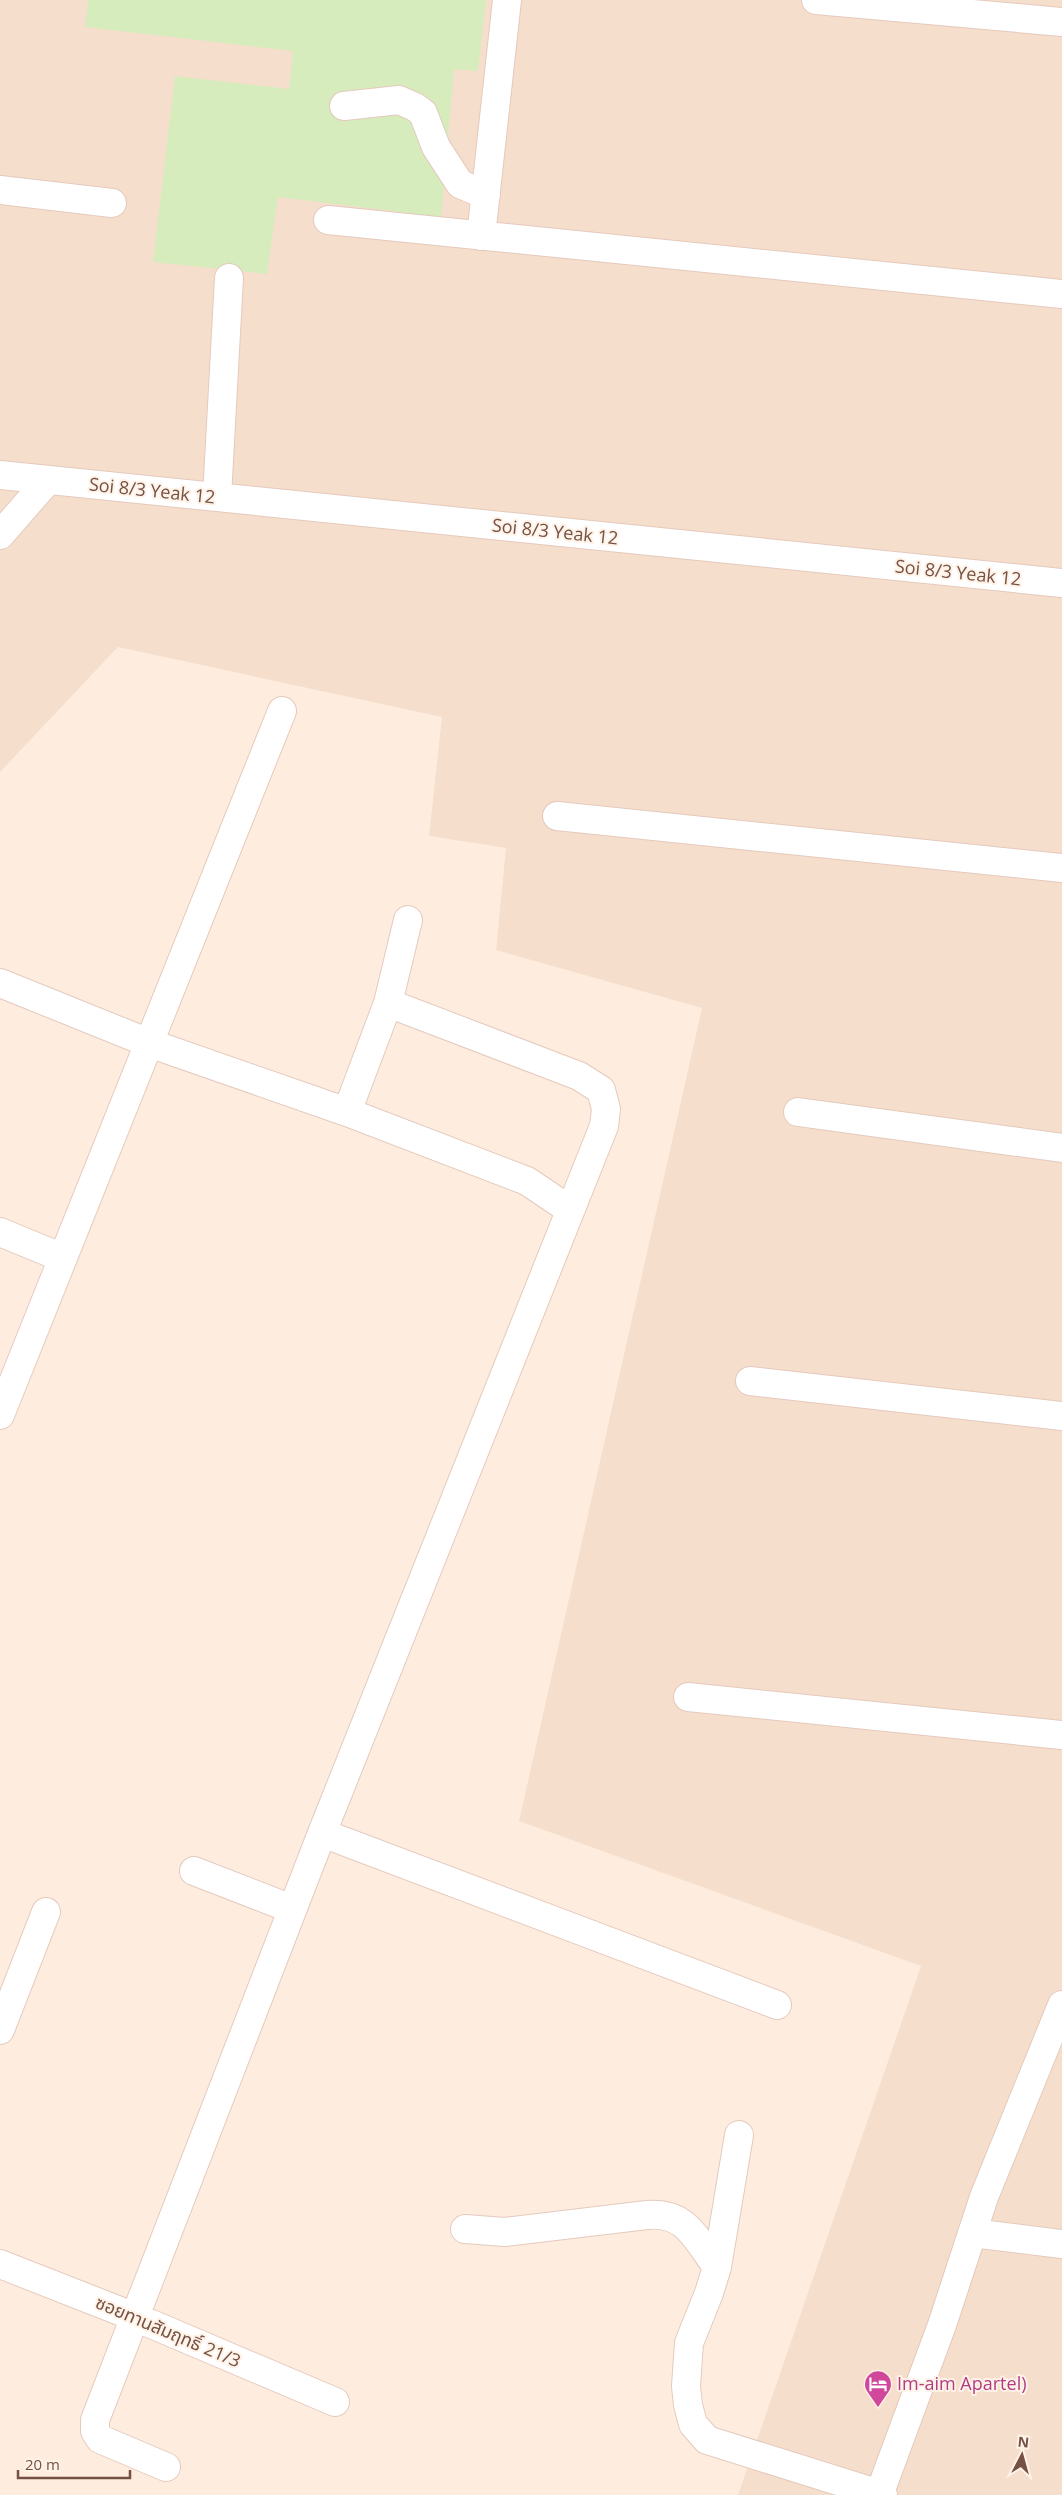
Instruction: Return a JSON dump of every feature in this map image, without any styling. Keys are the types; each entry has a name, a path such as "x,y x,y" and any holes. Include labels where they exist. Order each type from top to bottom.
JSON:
{"street":[{"path":"481,236 507,0"},
{"path":"816,0 1062,22"},
{"path":"344,106 399,100 415,107 423,113 436,148 460,184 486,195"},
{"path":"0,190 112,203"},
{"path":"328,220 1062,294"},
{"path":"217,497 229,278"},
{"name":"Soi 8/3 Yeak 12","path":"0,475 1062,583"},
{"path":"0,535 48,480"},
{"path":"0,1415 282,711"},
{"path":"557,816 1062,868"},
{"path":"347,1112 388,1003 408,920"},
{"path":"0,983 149,1044 347,1112 527,1181 570,1210"},
{"path":"166,2467 100,2439 95,2431 95,2420 292,1909 604,1126 606,1108 601,1090 579,1076 388,1003"},
{"path":"798,1112 1062,1148"},
{"path":"0,1232 63,1258"},
{"path":"750,1381 1062,1416"},
{"path":"688,1698 1062,1734"},
{"path":"322,1833 777,2005"},
{"path":"194,1871 292,1909"},
{"path":"0,2030 46,1912"},
{"path":"739,2135 717,2266 709,2293 688,2343 686,2386 693,2424 707,2440 880,2495 942,2325 984,2197 1062,2005"},
{"path":"464,2229 496,2233 515,2232 647,2214 666,2214 684,2224 717,2266"},
{"path":"972,2233 1062,2244"},
{"name":"ซอยทานสัมฤทธิ์ 21/3","path":"0,2264 135,2317 335,2402"}],"shaded area":[{"path":"0,0 1062,0 1062,2495 738,2495 921,1966 519,1821 702,1008 496,950 506,848 429,836 442,717 118,647 0,772"}],"green space":[{"path":"88,0 486,0 478,71 454,69 441,217 278,197 267,274 153,262 175,76 289,89 293,51 85,27"}],"place":[{"name":"Im-aim Apartel)","path":"878,2408"}]}
